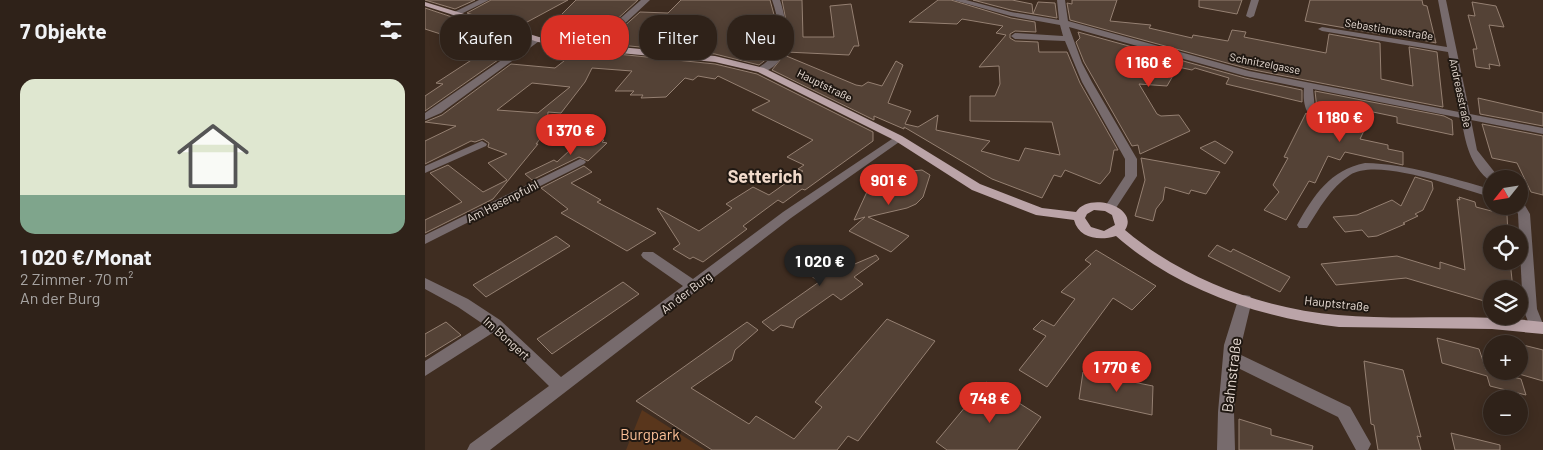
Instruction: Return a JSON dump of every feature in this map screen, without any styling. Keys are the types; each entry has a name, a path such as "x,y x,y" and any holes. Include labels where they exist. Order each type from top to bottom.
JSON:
{"main road":[{"name":"Hauptstraße","path":"425,4 538,40 588,47 715,59 761,70 898,138 976,187 1039,212 1079,217"},
{"path":"1091,206 1110,208 1121,217 1122,222 1118,231 1106,235 1092,233 1082,226 1079,217 1081,212 1091,206"},
{"name":"Hauptstraße","path":"1118,231 1148,255 1181,274 1245,300 1307,318 1336,321 1491,323 1540,327"}],"street":[{"path":"454,14 485,0"},
{"path":"629,15 646,0"},
{"path":"761,70 771,65 778,58 783,43 782,18 776,0"},
{"name":"Schnitzelgasse","path":"957,0 1011,14 1063,23 1227,69 1543,131"},
{"path":"1061,0 1063,23 1080,67 1131,159 1131,176 1110,208"},
{"path":"1250,16 1255,0"},
{"name":"Andreasstraße","path":"1442,0 1476,158 1486,170"},
{"name":"Sebastianusstraße","path":"1322,29 1452,50"},
{"path":"1015,36 1069,39"},
{"path":"425,117 437,111 538,40"},
{"path":"1309,84 1307,100 1309,112 1316,120 1331,124"},
{"name":"An der Burg","path":"476,450 559,385 787,215 898,138"},
{"path":"425,170 482,144"},
{"name":"Am Hasenpfuhl","path":"425,240 580,162"},
{"path":"1303,225 1311,208 1335,183 1352,169 1368,165 1394,168 1483,191"},
{"path":"1524,215 1530,309 1540,327"},
{"path":"648,255 694,286"},
{"name":"Im Bongert","path":"425,283 463,303 495,324 518,348 559,385"},
{"name":"Bahnstraße","path":"1226,450 1225,412 1232,345 1245,300"},
{"path":"425,369 495,324"},
{"path":"1231,357 1338,408 1349,418 1362,444"}],"green space":[{"name":"Burgpark","path":"642,410 705,450 626,450"}],"building":[{"path":"425,0 475,0 455,9"},
{"path":"491,0 568,0 531,20 531,15 474,15 467,13"},
{"path":"576,0 638,0 622,15 561,15"},
{"path":"681,0 770,0 774,15 727,15 727,57 717,54 717,15 639,15 639,47 629,46 629,22 640,12 668,13"},
{"path":"782,0 802,0 803,37 834,37 830,6 851,4 859,46 854,46 849,55 794,52 794,15 785,15"},
{"path":"938,0 951,0 1011,18 1035,22 1036,32 1015,31 1010,34 1010,38 1015,41 1038,42 1039,52 1067,52 1080,83 1118,150 1114,150 1110,172 1100,184 1065,170 1061,177 1054,175 1042,198 992,179 904,127 904,129 874,116 874,120 772,70 780,60 794,59 856,85 862,86 868,82 882,86 896,61 903,65 888,103 911,111 905,124 918,127 938,115 936,130 990,141 981,151 1019,161 1025,148 1060,155 1052,122 970,121 970,96 995,96 1000,84 999,66 979,67 1006,35 996,33 1003,26 962,19 957,24 909,22"},
{"path":"973,0 1012,0 1032,4 1033,14 1011,10"},
{"path":"1072,0 1117,0 1110,21 1151,25 1149,28 1192,38 1193,35 1228,41 1232,30 1246,32 1244,37 1326,53 1329,34 1380,43 1381,79 1413,86 1409,47 1437,52 1443,107 1249,69 1070,20 1067,3 1072,4"},
{"path":"1199,0 1242,0 1237,14 1199,7"},
{"path":"1310,0 1422,0 1423,5 1427,6 1436,43 1380,31 1380,34 1305,21"},
{"path":"1038,2 1055,3 1057,18 1033,14"},
{"path":"1472,2 1496,6 1504,27 1489,25 1500,66 1489,64 1490,69 1476,67 1473,49 1477,49 1468,15 1475,16"},
{"path":"425,8 447,15 440,15 440,34 425,29"},
{"path":"1078,32 1245,78 1302,90 1302,102 1226,84 1229,78 1195,68 1192,70 1178,67 1167,86 1139,84 1157,114 1161,116 1179,115 1190,131 1140,154 1138,145 1132,146 1084,62 1076,42 1080,38"},
{"path":"629,55 639,56 639,60 676,60 715,64 757,74 873,132 873,141 805,190 802,189 783,203 778,200 743,226 747,229 703,262 693,257 690,259 673,249 680,244 657,208 699,231 732,208 726,204 753,187 769,195 803,171 798,169 804,165 787,157 813,140 752,110 770,101 718,76 715,79 698,76 693,80 685,78 666,97 641,98 643,95 630,95 634,91 615,91 632,71 592,68 585,82 561,113 548,112 547,130 536,144 538,144 493,199 425,233 425,220 462,202 430,173 448,165 483,192 507,180 488,163 507,154 488,147 489,143 483,139 475,142 471,141 425,164 425,141 456,126 425,122 442,115 511,64 555,68 565,60 629,60","holes":["532,83 570,87 538,113 497,110"]},
{"path":"471,60 498,60 425,111 425,96 443,84 436,83"},
{"path":"739,60 765,60 759,65"},
{"path":"1315,91 1444,116 1452,120 1453,135 1397,123 1397,117 1373,112 1360,139 1388,145 1388,149 1403,152 1403,165 1345,152 1340,160 1328,156 1315,183 1309,181 1286,220 1264,210 1279,192 1273,185 1288,158 1284,157 1306,113 1311,119 1323,126 1332,129 1338,124 1317,109"},
{"path":"1478,98 1543,113 1543,126 1480,114"},
{"path":"1482,124 1543,136 1543,195 1531,192 1528,186 1528,170 1520,170 1517,163 1492,158"},
{"path":"583,138 604,140 602,142 607,143 588,161 579,157 532,180 525,174 554,160 557,162"},
{"path":"1215,141 1233,152 1225,164 1200,148"},
{"path":"1141,158 1220,172 1206,194 1191,190 1189,194 1165,187 1163,200 1156,209 1153,221 1135,216 1145,180"},
{"path":"584,166 592,172 571,183 601,200 597,202 656,233 627,251 561,213 568,209 541,188"},
{"path":"899,168 900,172 922,170 930,175 923,197 916,204 907,208 868,217 909,236 891,252 849,231 865,217 854,220 871,183"},
{"path":"1415,177 1432,182 1433,189 1423,210 1415,214 1418,216 1403,223 1405,224 1377,236 1368,237 1362,230 1345,232 1333,217 1357,215 1392,200 1401,206"},
{"path":"1459,197 1475,202 1476,207 1483,209 1483,215 1507,215 1508,225 1483,225 1483,270 1511,270 1512,280 1483,280 1483,301 1406,278 1336,285 1321,264 1397,256 1440,269 1440,262 1465,270 1457,199 1460,200"},
{"path":"556,236 570,246 486,297 473,285"},
{"path":"1217,245 1231,252 1233,249 1290,277 1280,292 1208,256"},
{"path":"817,250 837,265 846,259 850,266 876,255 879,259 854,277 863,284 841,300 833,294 796,320 793,328 781,325 773,331 762,322 819,282 796,264"},
{"path":"1096,250 1156,286 1132,310 1113,298 1047,387 1019,370 1046,336 1033,329 1042,320 1054,326 1075,299 1061,292 1091,264 1085,260"},
{"path":"623,282 639,294 552,354 537,339"},
{"path":"887,319 935,341 858,441 848,436 837,450 712,450 636,401 747,322 758,330 735,350 732,360 691,388 749,424 756,416 794,439 822,407 815,402"},
{"path":"446,322 461,335 425,357 425,334"},
{"path":"1437,338 1479,349 1483,361 1483,375 1442,363"},
{"path":"1528,346 1543,350 1543,381 1528,377"},
{"path":"1364,361 1403,370 1421,437 1417,436 1421,450 1378,450 1374,425 1371,424"},
{"path":"1083,372 1153,386 1152,415 1079,399"},
{"path":"1488,380 1521,380 1524,390 1506,390 1490,386"},
{"path":"986,382 1041,417 1017,450 947,450 936,442"},
{"path":"1239,419 1271,429 1271,435 1313,446 1312,450 1239,450"},
{"path":"1451,433 1500,445 1500,450 1455,450"}],"district":[{"name":"Setterich","path":"765,176"}]}
